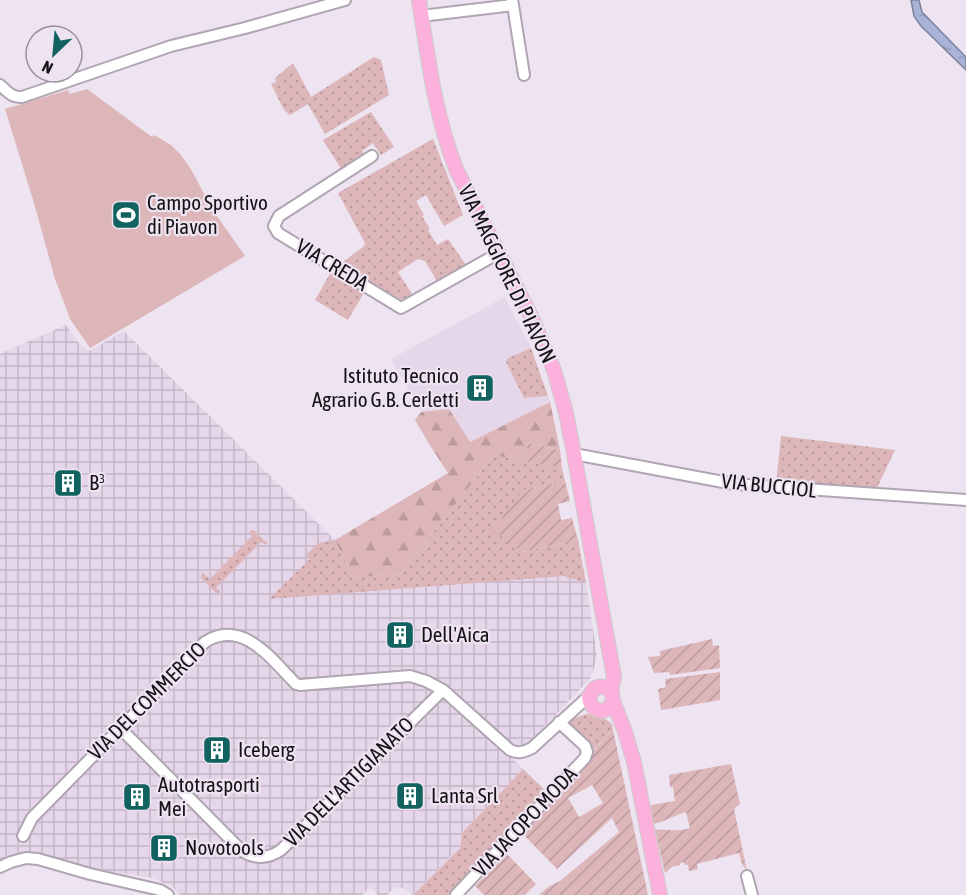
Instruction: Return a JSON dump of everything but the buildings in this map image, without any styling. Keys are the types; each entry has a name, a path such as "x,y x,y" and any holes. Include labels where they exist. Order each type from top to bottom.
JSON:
{"main road":[{"name":"VIA MAGGIORE DI PIAVON","path":"419,0 433,89 445,140 456,169 532,318 549,357 564,405 614,677 602,699"},
{"path":"602,699 625,732 634,762 660,895"}],"street":[{"path":"0,85 9,93 22,97 171,46 345,0"},
{"path":"421,16 513,3 524,75"},
{"name":"VIA CREDA","path":"372,156 279,216 274,226 278,233 401,308 499,253"},
{"name":"VIA BUCCIOL","path":"574,454 734,484 966,500"},
{"name":"VIA DEL COMMERCIO","path":"23,836 32,818 205,642 224,634 237,635 256,645 296,684 300,685 410,676 426,681 442,690 514,752 532,748 569,714 602,699"},
{"name":"VIA DELL'ARTIGIANATO","path":"120,728 239,848 249,855 264,857 281,850 442,690"},
{"name":"VIA JACOPO MODA","path":"456,895 585,758 587,752 585,746 559,722"},
{"path":"0,867 26,858 38,859 160,890 168,895"},
{"path":"747,876 752,895"}],"shaded area":[{"path":"505,297 531,348 508,358 506,362 524,398 548,396 550,402 469,442 449,409 421,412 391,359"},
{"path":"66,325 79,343 89,351 124,331 335,540 353,578 566,562 584,569 597,656 590,679 513,759 523,769 462,833 460,847 413,895 403,888 395,887 387,895 378,895 370,887 362,895 181,895 171,886 152,878 102,870 39,855 13,854 0,859 0,354"}],"green space":[{"path":"374,57 381,60 389,95 325,134 308,104 290,115 284,110 271,84 276,82 275,78 293,63 311,97"},
{"name":"Campo Sportivo di Piavon","path":"87,89 152,137 154,135 171,145 181,155 212,209 245,256 90,348 70,319 55,279 5,109 68,90 70,94"},
{"path":"371,112 394,147 381,155 373,143 362,151 364,154 342,170 323,140"},
{"path":"433,139 463,215 444,226 426,195 416,201 437,245 448,239 466,265 437,281 425,261 418,259 398,272 412,294 402,300 338,266 365,243 338,193"},
{"path":"331,272 365,291 348,320 315,300"},
{"path":"531,348 548,396 524,398 506,362 508,358"},
{"path":"550,402 560,450 528,443 524,461 494,455 400,574 353,578 335,540 448,473 415,420 421,412 449,409 470,442"},
{"path":"781,436 895,450 875,492 776,485"},
{"path":"528,443 560,450 562,468 524,461"},
{"path":"494,455 562,468 565,481 523,490 522,552 578,540 586,583 564,576 269,599 310,559 306,555 318,543 335,540 353,578 400,574"},
{"path":"565,481 570,501 558,504 561,520 572,518 578,540 522,552 493,530 523,490"},
{"path":"252,530 267,543 265,545 261,542 216,588 220,592 217,594 201,578 202,572 210,579 252,536 249,532"},
{"path":"712,639 713,646 719,645 720,668 670,675 669,672 654,673 648,657 660,656 660,651"},
{"path":"720,672 720,700 661,710 658,689 666,687 665,679"},
{"path":"586,714 606,719 612,724 613,730 585,758 587,752 563,725"},
{"path":"613,730 648,895 539,895 560,881 619,832 612,818 557,869 518,829","holes":["592,785 603,803 579,817 568,798"]},
{"path":"731,764 740,804 734,809 747,871 739,853 697,864 698,869 689,871 688,865 684,862 680,863 665,873 655,830 690,828 686,812 653,824 651,805 675,801 669,775"},
{"path":"523,769 550,795 456,895 413,895 460,848 462,833"},
{"path":"507,854 536,884 525,895 484,895 475,886"}],"water":[{"path":"911,0 919,0 922,12 966,57 966,70 921,26 914,16"}],"place":[{"name":"Campo Sportivo di Piavon","path":"126,215"},
{"name":"Istituto Tecnico Agrario G.B. Cerletti","path":"480,388"},
{"name":"B³","path":"68,483"},
{"name":"Dell'Aica","path":"400,635"},
{"name":"Iceberg","path":"217,750"},
{"name":"Lanta Srl","path":"410,796"},
{"name":"Autotrasporti Mei","path":"137,797"},
{"name":"Novotools","path":"164,848"}]}
